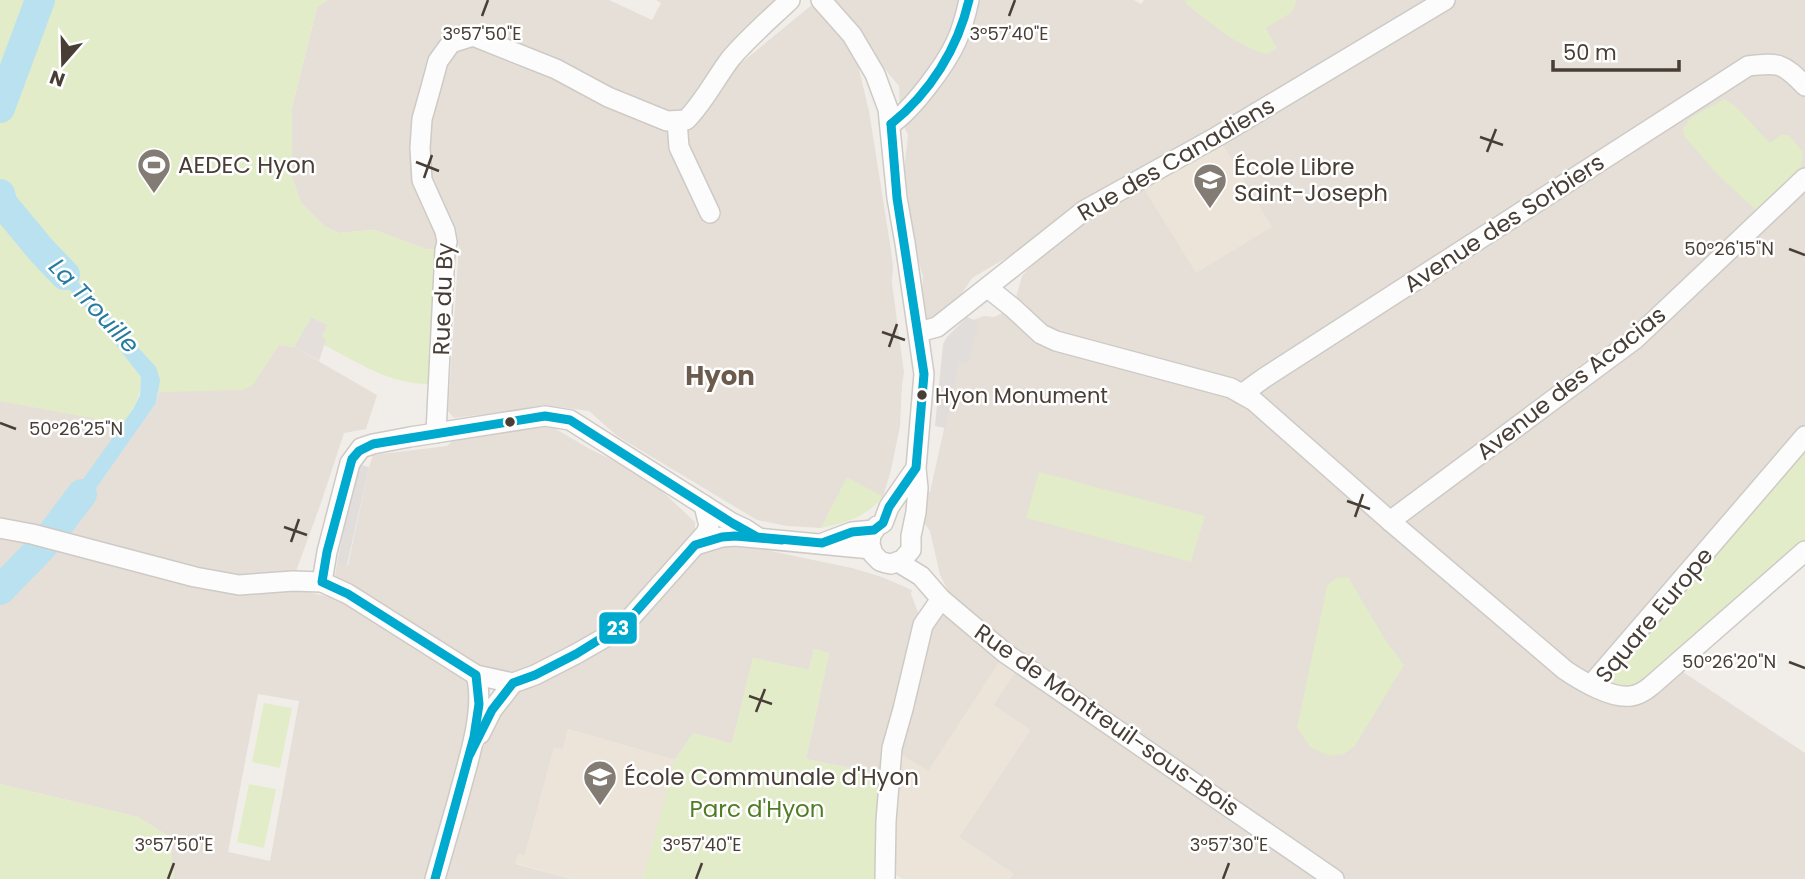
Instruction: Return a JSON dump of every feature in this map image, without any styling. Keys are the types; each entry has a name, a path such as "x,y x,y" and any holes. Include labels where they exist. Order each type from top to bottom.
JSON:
{"street":[{"path":"708,214 679,147 677,121 686,120 699,106 733,56 790,0"},
{"path":"821,0 852,35 884,97 891,124 897,198 924,374 916,468 916,512 906,549 891,564 880,561 873,554 876,534 889,507 916,468"},
{"path":"891,124 918,98 954,46 969,0"},
{"name":"Rue des Canadiens","path":"919,332 937,327 1085,211 1218,136 1445,0"},
{"name":"Rue du By","path":"436,433 447,242 445,231 422,180 420,148 422,119 438,61 451,43 473,36 556,69 608,97 667,121 677,121"},
{"name":"Avenue des Sorbiers","path":"1242,394 1275,370 1748,66 1771,63 1790,70 1805,86"},
{"name":"Avenue des Acacias","path":"1390,522 1635,339 1805,178"},
{"path":"988,288 1041,334 1056,341 1231,388 1242,394 1565,670 1591,685"},
{"path":"322,582 350,463 361,448 545,416 570,419 757,537"},
{"name":"Square Europe","path":"1805,436 1591,685 1625,697 1643,692 1805,551"},
{"path":"470,754 492,710 513,683 576,654 626,623 709,526 704,505"},
{"path":"700,539 757,537 822,543 852,532 876,534 889,521 907,528 906,549"},
{"path":"0,528 195,577 239,585 322,582 348,594 476,675 513,683"},
{"name":"Rue de Montreuil-sous-Bois","path":"906,549 921,576 941,600 1005,653 1334,879"},
{"path":"885,879 892,748 922,625 941,600"},
{"path":"435,879 470,754 478,702 479,687 476,675"}],"shaded area":[{"path":"328,0 609,0 652,20 661,3 656,0 790,0 735,68 813,4 842,39 858,65 869,111 891,250 892,283 904,373 900,426 883,497 847,478 821,528 787,526 757,520 617,436 589,411 543,405 454,418 448,411 459,245 445,250 426,249 374,230 338,233 324,226 301,203 292,177 292,107 317,7"},
{"path":"833,0 1134,0 1141,4 1144,0 1805,0 1805,436 1674,666 1805,753 1805,879 1010,879 1013,874 959,837 1030,730 993,705 1020,664 1005,654 928,772 889,776 806,759 829,653 814,649 809,670 753,658 732,744 693,733 675,760 568,729 563,750 554,748 525,855 516,864 572,879 174,879 170,837 138,817 0,784 0,598 67,530 156,403 159,391 252,385 279,345 294,347 377,395 366,429 344,433 290,588 335,598 342,586 335,576 337,563 348,565 373,455 447,446 452,441 542,427 554,428 647,477 695,522 695,528 732,543 852,568 882,577 912,590 911,594 923,625 944,615 964,620 940,575 930,531 916,512 918,488 930,492 959,361 967,364 978,322 973,320 984,316 994,317 1013,308 1022,276 1073,219 972,278 945,320 919,332 923,277 916,251 904,171 908,135 900,118 899,86 848,25","holes":["476,675 513,684 471,750","258,694 299,701 270,861 228,852"]},
{"name":"École Libre Saint-Joseph","path":"1218,136 1272,227 1196,273 1139,181"},
{"path":"311,317 328,325 322,336 326,339 319,361 294,347"},
{"path":"967,317 979,322 968,364 959,362 945,428 935,426 943,344"},
{"path":"0,401 133,425 49,538 0,590"},
{"path":"357,464 369,467 347,565 337,563"},
{"name":"École Communale d'Hyon","path":"1005,653 1021,664 993,705 1030,730 959,837 1014,874 1010,879 902,879 886,868 892,748 928,771"},
{"name":"École Communale d'Hyon","path":"568,729 675,760 643,879 572,879 515,863 518,853 525,855 554,748 563,749"}],"green space":[{"name":"AEDEC Hyon","path":"0,0 328,0 317,7 292,107 292,177 301,203 324,226 338,233 374,230 426,249 445,250 428,384 387,376 324,345 326,339 322,337 327,325 312,317 294,347 279,345 252,386 242,390 152,391 151,375 95,318 141,377 138,396 123,424 0,401"},
{"path":"1185,0 1297,0 1292,12 1266,28 1277,48 1268,54 1246,46 1226,34 1187,5"},
{"path":"1724,99 1735,106 1770,143 1781,135 1789,135 1803,152 1800,173 1757,211 1718,175 1684,136 1683,128 1692,117"},
{"path":"1805,436 1805,552 1651,686 1605,691 1602,672"},
{"path":"1039,472 1205,516 1191,562 1026,518"},
{"path":"847,477 883,497 855,518 821,528"},
{"path":"1348,577 1404,665 1355,746 1344,754 1329,756 1310,747 1297,727 1327,586 1336,578"},
{"name":"Parc d'Hyon","path":"814,649 829,653 806,759 889,776 885,879 643,879 675,760 693,733 732,744 753,658 809,670"},
{"path":"264,703 292,708 280,768 252,762"},
{"path":"0,784 138,817 170,837 174,879 0,879"},
{"path":"249,784 276,789 264,848 237,842"}],"water":[{"path":"41,242 156,367 160,380 156,403 67,530 50,526 133,409 140,395 141,377 95,318 32,248"},
{"path":"35,545 49,550 0,598 0,574 21,552"}],"waterway":[{"name":"La Trouille","path":"0,108 40,0"},
{"name":"La Trouille","path":"0,194 3,204 65,275"},
{"name":"La Trouille","path":"0,590 42,547 82,494"}],"transit line":[{"name":"23","path":"891,124 930,84 958,35 969,0"},
{"name":"23","path":"435,879 474,737 479,704 476,675 348,594 322,582 327,552 352,459 359,451 373,444 545,416 570,420 757,537 822,543 852,532 874,530 883,523 889,507 916,468 924,374 897,198 891,124"},
{"name":"23","path":"470,754 492,710 513,683 576,654 626,623 695,545 735,536 782,540"}],"place":[{"name":"AEDEC Hyon","path":"154,195"},
{"name":"École Libre Saint-Joseph","path":"1210,210"},
{"name":"Hyon Monument","path":"922,395"},
{"name":"École Communale d'Hyon","path":"600,807"}],"district":[{"name":"Hyon","path":"720,376"}]}
